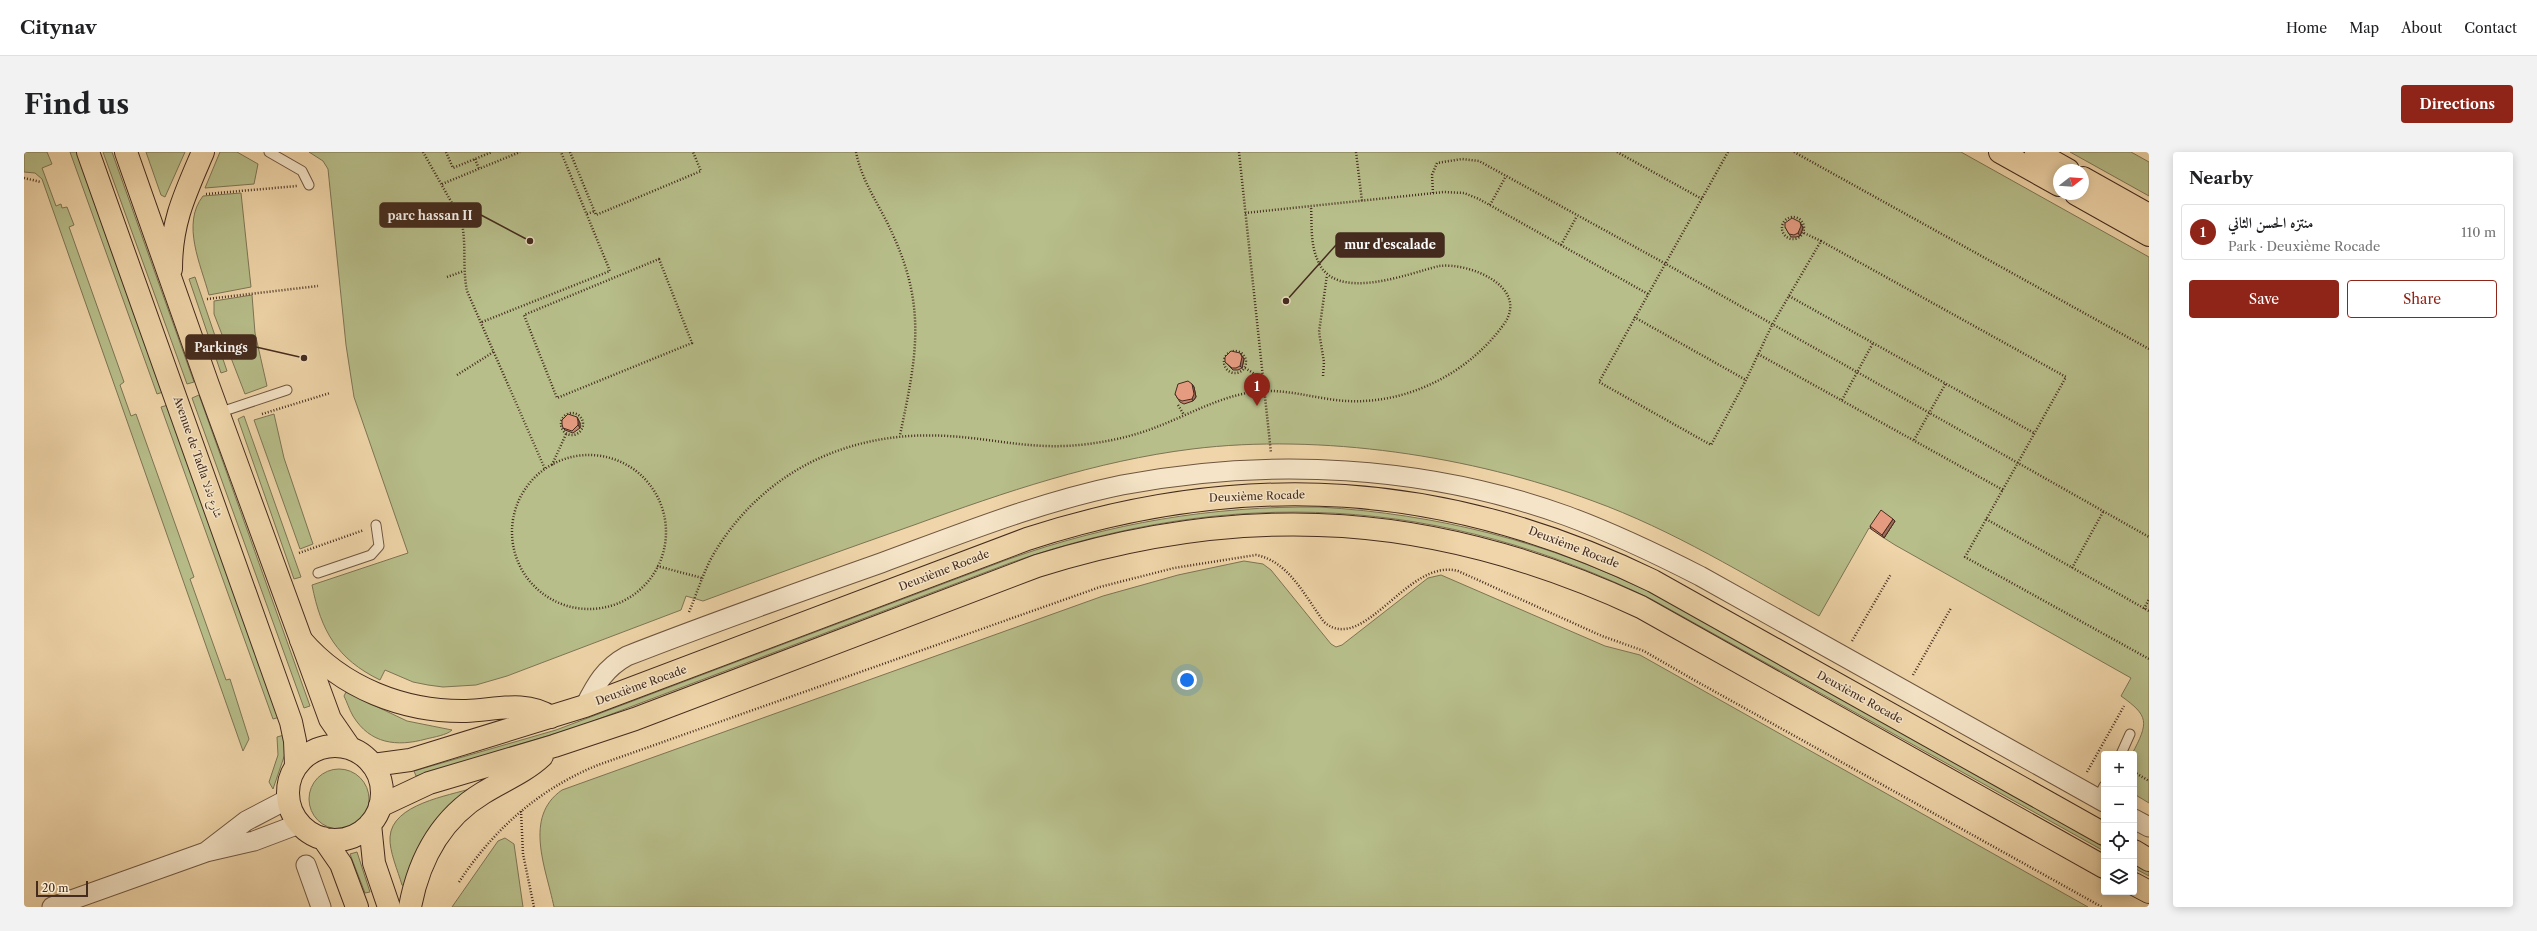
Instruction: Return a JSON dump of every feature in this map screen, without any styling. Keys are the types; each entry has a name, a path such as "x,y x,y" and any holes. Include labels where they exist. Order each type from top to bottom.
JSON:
{"main road":[{"name":"Avenue de Tadla شارع تادلا","path":"88,152 291,722 295,741 296,765"},
{"path":"126,152 171,283 330,719 350,748"},
{"path":"171,283 174,226 179,208 203,152"},
{"path":"2000,152 2053,182"},
{"path":"2036,152 2057,164"},
{"path":"2089,181 2149,215"},
{"path":"2087,200 2149,235"},
{"name":"Deuxième Rocade","path":"373,765 410,760 585,706 1027,539 1075,524 1151,506 1222,496 1280,493 1366,497 1415,503 1493,519 1548,536 1614,562 1653,581 2101,832"},
{"path":"389,907 374,863 375,815 382,785 373,765 366,756 350,748 335,745 320,747 306,754 296,765 290,776 288,799 290,808 299,824 306,830 323,838 349,838 375,815 429,783 554,746 635,719 1037,566 1076,554 1157,535 1232,526 1281,524 1364,527 1405,532 1486,549 1559,571 1604,589 1648,611 2101,865"},
{"path":"301,640 312,653 344,676 391,701 424,708 466,711 524,707 540,710 551,717"},
{"path":"410,907 418,874 439,832 466,806 532,764 554,746"},
{"path":"323,838 341,864 357,907"},
{"path":"2137,853 2149,860"},
{"path":"2137,886 2149,892"}],"street":[{"path":"585,706 597,681 615,662 627,656 683,634 1047,504 1122,486 1197,474 1273,469 1348,471 1421,480 1494,494 1565,516 1634,543 1700,576 2078,787 2101,796"},
{"path":"206,852 246,821 288,799"},
{"path":"2137,821 2149,827"},
{"path":"64,905 206,852 254,841 299,824"},
{"path":"306,865 321,907"}],"lane":[{"path":"269,152 302,171 309,185"},
{"path":"218,413 286,390"},
{"path":"318,573 371,555 376,551 380,540 376,526"},
{"path":"2122,751 2130,734"}],"path":[{"path":"423,152 461,219 465,243 464,271 467,292 482,322 545,469"},
{"path":"446,152 453,168 492,152"},
{"path":"442,184 520,152"},
{"path":"482,322 610,271 561,152"},
{"path":"570,152 596,215 700,171 692,152"},
{"path":"856,152 866,184 901,253 914,293 917,334 911,385 900,435"},
{"path":"1239,152 1263,391 1273,469"},
{"path":"1356,152 1362,201"},
{"path":"1617,152 1702,199"},
{"path":"1728,152 1666,264 1634,317 1599,382 1710,445 1746,380 1772,324 1821,241"},
{"path":"1794,152 2149,349"},
{"path":"475,159 479,169"},
{"path":"1433,193 1432,171 1442,161 1471,159 1506,176 1666,264 2149,537"},
{"path":"1490,205 1506,176"},
{"path":"24,178 41,182"},
{"path":"199,194 309,185"},
{"path":"1245,213 1433,193 1464,193 1490,205 1648,294"},
{"path":"683,634 702,578 730,530 770,489 815,460 839,448 879,438 900,435 949,436 1037,447 1076,445 1129,436 1239,395 1263,391 1358,401 1389,398 1413,392 1444,377 1482,350 1507,320 1511,309 1508,296 1500,286 1480,271 1460,265 1439,266 1374,282 1346,282 1327,275 1322,270 1314,252 1311,206"},
{"path":"587,214 594,211"},
{"path":"1560,245 1577,216"},
{"path":"1792,217 1801,220 1805,228 1804,233 1797,239 1788,238 1782,230 1784,221 1792,217"},
{"path":"1804,233 2066,377 1965,557 2149,659"},
{"path":"659,259 692,343 557,398 524,315 606,281 659,259"},
{"path":"447,277 464,271"},
{"path":"603,274 606,281"},
{"path":"1323,376 1324,362 1319,332 1327,275"},
{"path":"207,299 318,286"},
{"path":"1789,296 2034,433"},
{"path":"1634,317 1746,380"},
{"path":"1842,400 1873,343"},
{"path":"457,375 495,352"},
{"path":"1230,353 1241,353 1246,362 1245,368 1235,373 1230,372 1224,362 1226,357 1230,353"},
{"path":"1758,354 2003,490"},
{"path":"1245,368 1262,378"},
{"path":"1914,440 1946,383"},
{"path":"257,416 330,392"},
{"path":"1178,405 1184,415"},
{"path":"570,413 579,416 583,424 579,433 571,436 566,434 561,427 563,418 570,413"},
{"path":"552,465 566,434"},
{"path":"576,456 596,456 615,460 637,472 654,492 664,516 665,542 658,566 651,578 637,592 620,602 607,607 594,609 568,606 544,594 523,570 515,552 513,538 513,525 519,500 526,488 545,469 552,465 576,456"},
{"path":"2072,568 2103,512"},
{"path":"1986,519 2149,612"},
{"path":"299,553 376,526"},
{"path":"459,882 493,837 521,811 562,782 598,765 1056,602 1144,575 1256,555 1273,560 1280,565 1324,622 1330,627 1344,631 1358,626 1426,574 1441,569 1458,571 1602,636 1652,655 1694,680 2102,907"},
{"path":"658,566 702,578"},
{"path":"1844,656 1890,574"},
{"path":"2144,609 2149,599"},
{"path":"1904,690 1951,608"},
{"path":"2078,787 2124,706"},
{"path":"2137,774 2149,781"},
{"path":"521,811 523,854 534,907"}],"green space":[{"path":"24,152 47,152 52,164 42,168 56,206 61,204 62,208 67,207 74,225 69,227 124,382 120,385 131,416 136,414 194,577 190,579 226,680 230,679 249,739 243,751 42,179 35,173 24,172"},
{"path":"70,152 78,152 163,392 157,394"},
{"path":"103,152 112,152 194,382 187,384"},
{"path":"146,152 185,152 165,197 161,195"},
{"path":"220,152 237,152 258,164 254,184 205,188"},
{"path":"309,152 1961,152 2149,257 2149,803 2137,796 2137,751 2134,751 2141,734 2143,720 2137,709 2121,696 2131,678 1884,538 1895,521 1883,513 1871,529 1869,528 1819,616 1680,539 1652,525 1593,501 1546,485 1447,461 1396,452 1344,447 1292,444 1241,445 1192,449 1121,461 1051,479 982,501 703,601 686,596 681,610 507,676 476,685 443,687 413,682 385,670 380,680 352,663 333,642 320,616 312,585 408,553 354,397 346,345 328,169 323,161"},
{"path":"2070,152 2131,152 2149,162 2149,196"},
{"path":"241,193 251,287 209,295 198,258 193,232 197,207 203,196"},
{"path":"195,277 227,371 221,373 189,279"},
{"path":"252,295 255,333 267,386 245,394 214,314 214,301"},
{"path":"199,395 310,706 304,708 192,398"},
{"path":"168,405 280,717 273,719 161,407"},
{"path":"274,414 284,458 313,544 300,549 254,420"},
{"path":"244,416 301,577 294,579 238,419"},
{"path":"1279,507 1319,507 1363,511 1407,516 1450,524 1534,546 1616,576 1656,595 2101,843 2101,849 1653,600 1574,565 1494,539 1415,522 1336,513 1256,513 1175,521 1093,538 1010,563 580,726 416,776 414,771 556,730 1047,546 1123,526 1162,519"},
{"path":"1244,561 1263,564 1271,570 1331,644 1336,647 1342,645 1428,578 1441,575 1605,646 1640,655 2088,907 554,907 540,844 540,829 543,814 550,801 562,790 1103,596 1178,575"},
{"path":"346,692 407,721 452,730 444,735 405,743 395,743 376,738 368,733 353,716 344,696"},
{"path":"284,735 286,751 273,789 269,782 278,755 277,737"},
{"path":"339,769 355,774 360,778 364,783 369,799 364,815 360,820 355,824 339,829 323,824 318,820 314,815 309,799 314,783 318,778 323,774"},
{"path":"473,788 404,886 402,885 390,843 393,826 400,817 423,803"},
{"path":"505,838 514,844 523,907 452,907 498,841"},
{"path":"357,852 370,892 365,893 350,854"},
{"path":"2137,864 2149,870 2149,876 2137,870"}],"building":[{"path":"1792,218 1800,222 1801,226 1798,233 1794,235 1789,234 1785,227 1785,223"},
{"path":"1231,351 1240,353 1242,357 1240,366 1236,368 1232,368 1225,362 1225,357"},
{"path":"1188,381 1192,384 1194,394 1192,399 1182,401 1178,399 1175,394 1178,384"},
{"path":"568,414 577,417 578,421 578,425 572,431 563,428 562,424 562,420"},
{"path":"1881,510 1893,519 1882,535 1870,526"}],"place":[{"name":"parc hassan II","path":"530,241"},
{"name":"mur d'escalade","path":"1286,301"},
{"name":"Parkings","path":"304,358"},
{"name":"منتزه الحسن الثاني","path":"1257,406"}]}
